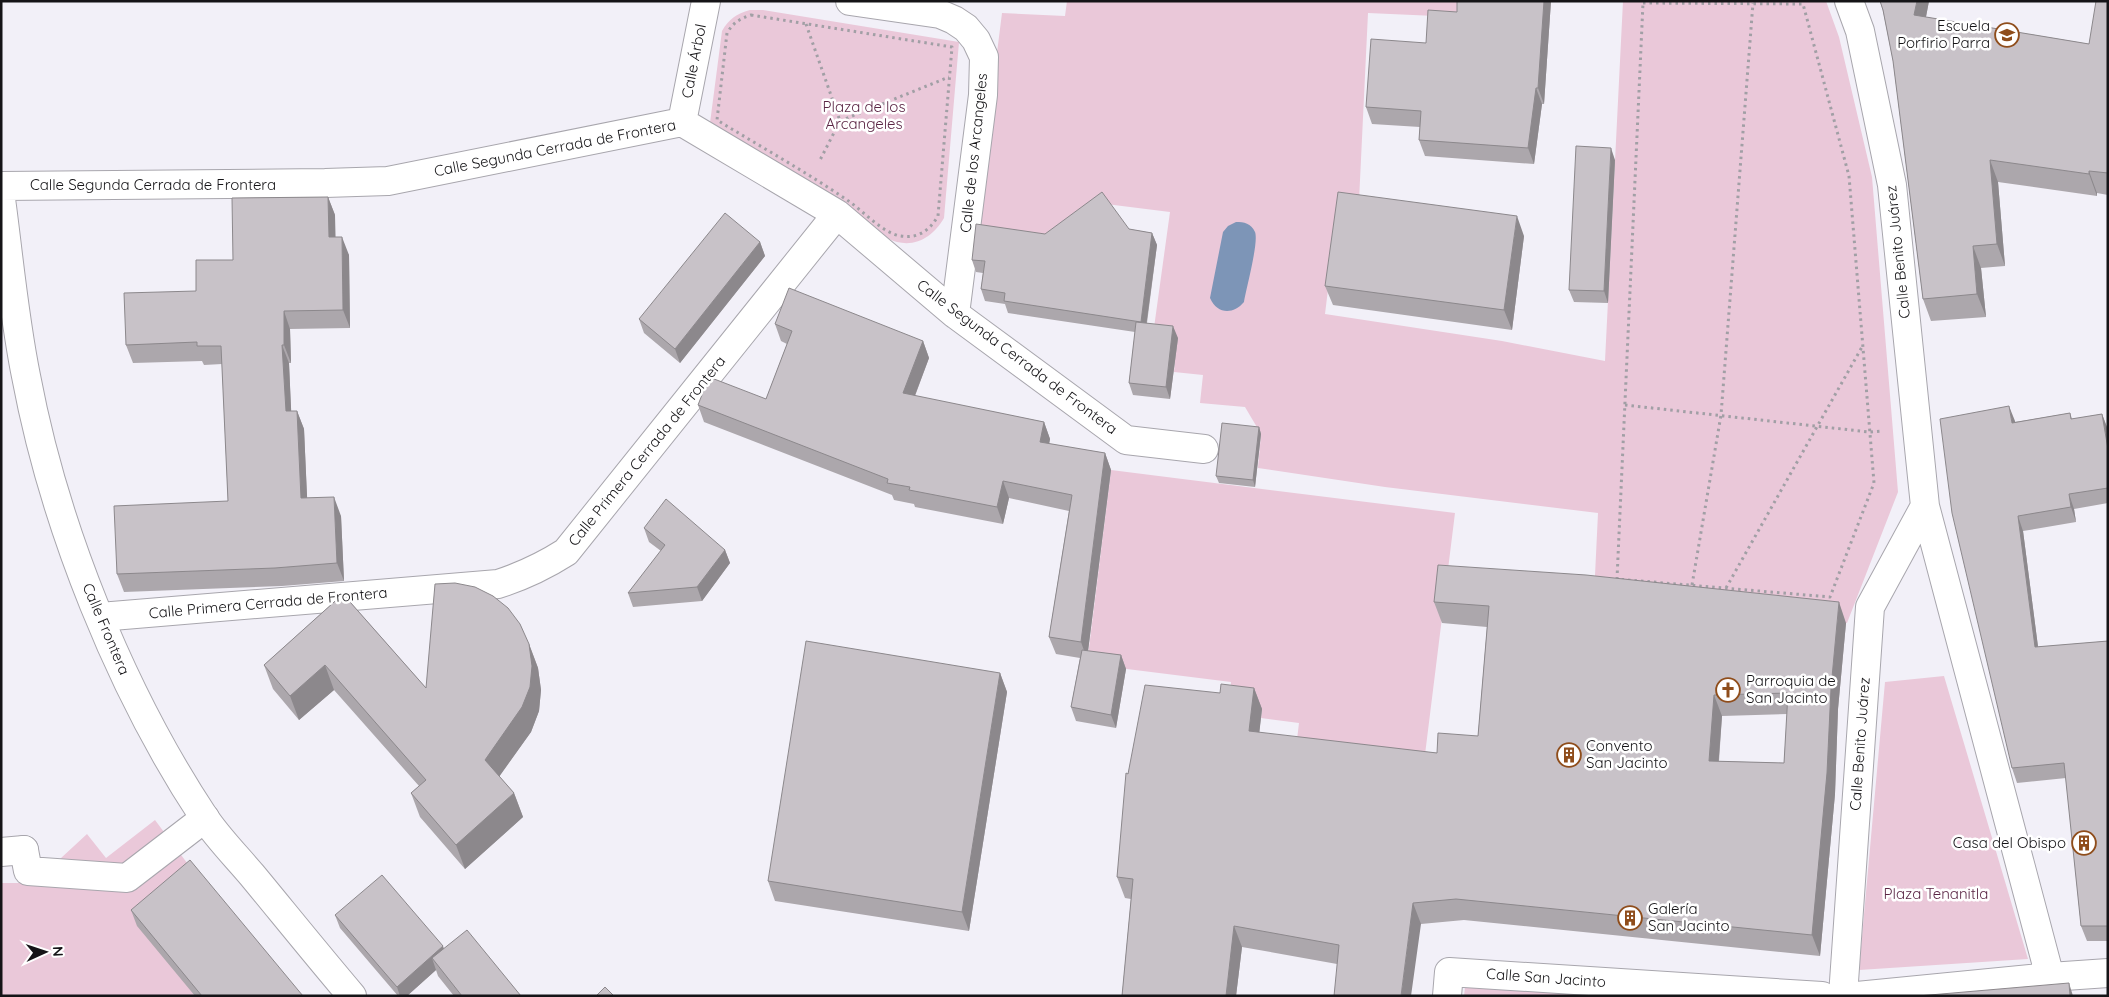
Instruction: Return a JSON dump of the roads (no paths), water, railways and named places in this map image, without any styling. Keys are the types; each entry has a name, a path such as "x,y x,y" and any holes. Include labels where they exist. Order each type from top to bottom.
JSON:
{"street":[{"name":"Calle Árbol","path":"682,122 706,1"},
{"name":"Calle de los Arcangeles","path":"850,1 940,14 966,28 976,40 984,57 983,95 955,314"},
{"name":"Calle Benito Juárez","path":"1849,1 1860,31 1892,185 1925,506 2050,977"},
{"name":"Calle Segunda Cerrada de Frontera","path":"1,186 388,181 682,122 836,214 955,314 1126,440 1204,448"},
{"name":"Calle Frontera","path":"1,199 15,313 26,378 45,460 70,539 100,617 144,718 205,818 352,996"},
{"name":"Calle Primera Cerrada de Frontera","path":"100,617 498,584 534,571 566,552 836,214"},
{"name":"Calle Benito Juárez","path":"1843,996 1870,607 1925,506"},
{"path":"13,851 28,871 127,878 205,818"},
{"path":"1857,996 2108,973"},
{"name":"Calle San Jacinto","path":"1448,984 1822,996"}],"water":[{"path":"1236,222 1249,225 1255,232 1256,237 1244,302 1235,309 1226,311 1217,307 1210,298 1223,232 1228,226"}],"place":[{"name":"Escuela Porfirio Parra","path":"2007,35"},
{"name":"Parroquia de San Jacinto","path":"1728,690"},
{"name":"Convento San Jacinto","path":"1569,755"},
{"name":"Casa del Obispo","path":"2084,843"},
{"name":"Galería San Jacinto","path":"1630,918"}],"park label":[{"name":"Plaza de los Arcangeles","path":"864,116"},
{"name":"Plaza Tenanitla","path":"1936,894"}]}
